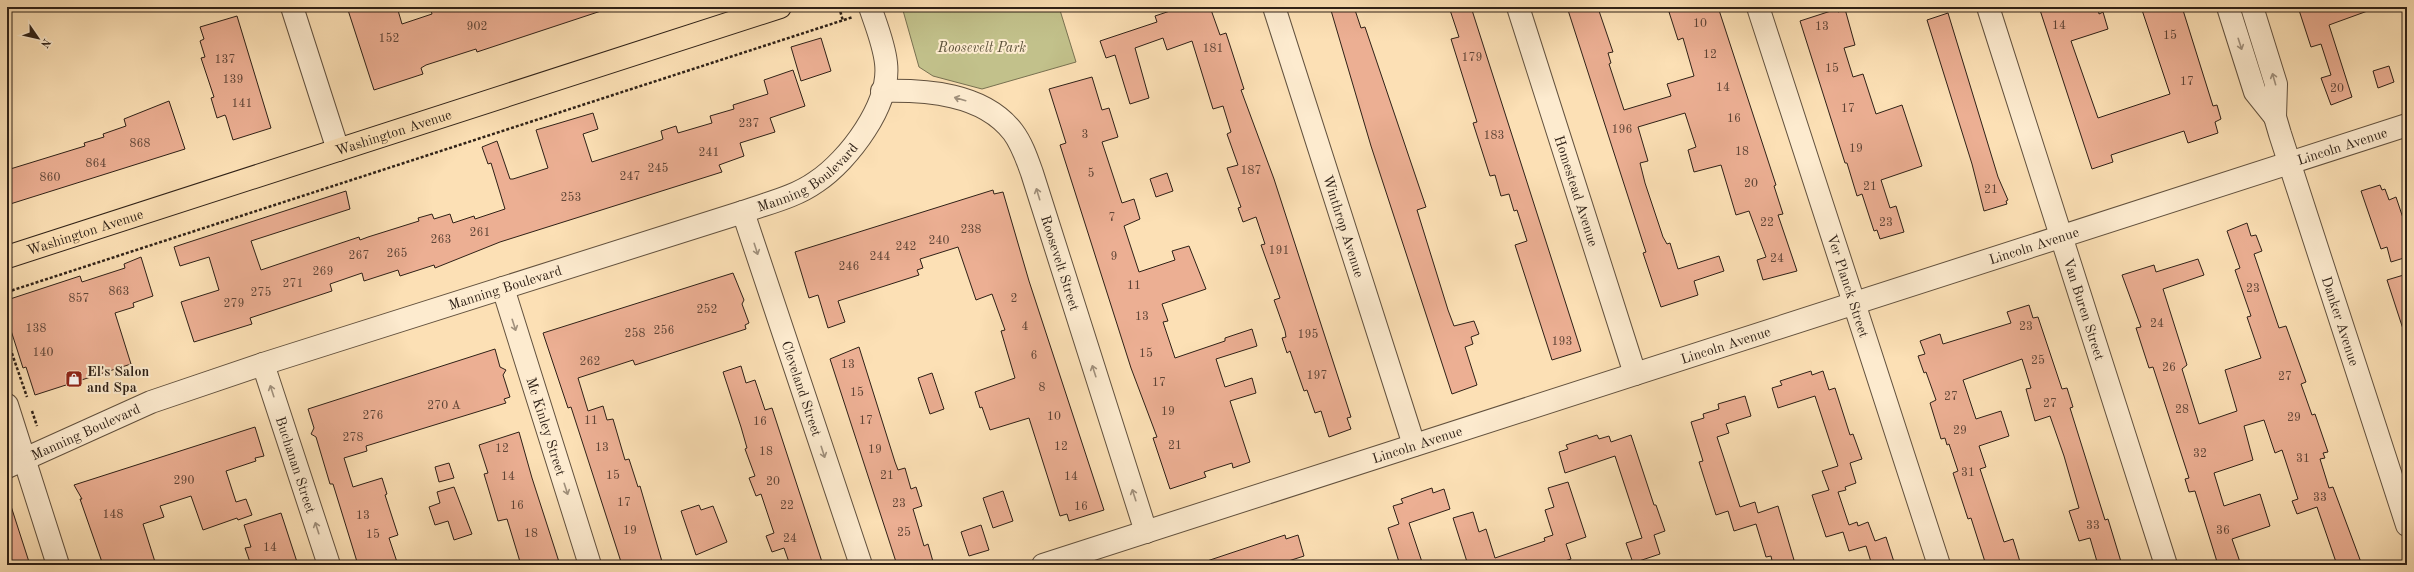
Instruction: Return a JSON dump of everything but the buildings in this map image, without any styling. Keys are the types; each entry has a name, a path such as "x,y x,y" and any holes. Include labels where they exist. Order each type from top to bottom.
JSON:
{"main road":[{"name":"Washington Avenue","path":"7,257 780,7"}],"street":[{"path":"292,7 338,150"},
{"name":"Manning Boulevard","path":"15,463 151,402 263,364 743,212 801,190 816,182 834,168 867,126 882,91 886,62 870,7"},
{"name":"Winthrop Avenue","path":"1274,7 1414,445"},
{"name":"Homestead Avenue","path":"1518,7 1635,374"},
{"name":"Ver Planck Street","path":"1758,7 1939,565"},
{"name":"Van Buren Street","path":"1988,7 2166,565"},
{"name":"Danker Avenue","path":"2228,7 2255,92 2275,117"},
{"name":"Danker Avenue","path":"2252,7 2276,84 2275,117 2407,525"},
{"name":"Roosevelt Street","path":"882,91 908,91 963,100 995,115 1008,126 1018,140 1032,173 1146,532"},
{"name":"Lincoln Avenue","path":"1043,565 2407,125"},
{"name":"Cleveland Street","path":"743,212 861,565"},
{"name":"Mc Kinley Street","path":"503,288 590,565"},
{"name":"Buchanan Street","path":"263,364 329,565"},
{"path":"7,405 15,463 58,565"}],"path":[{"path":"7,292 843,21 838,7"},
{"path":"7,339 37,426"}],"green space":[{"name":"Roosevelt Park","path":"902,7 1059,7 1076,62 982,89 933,76 919,67"}],"place":[{"name":"El's Salon and Spa","path":"74,379"}]}
